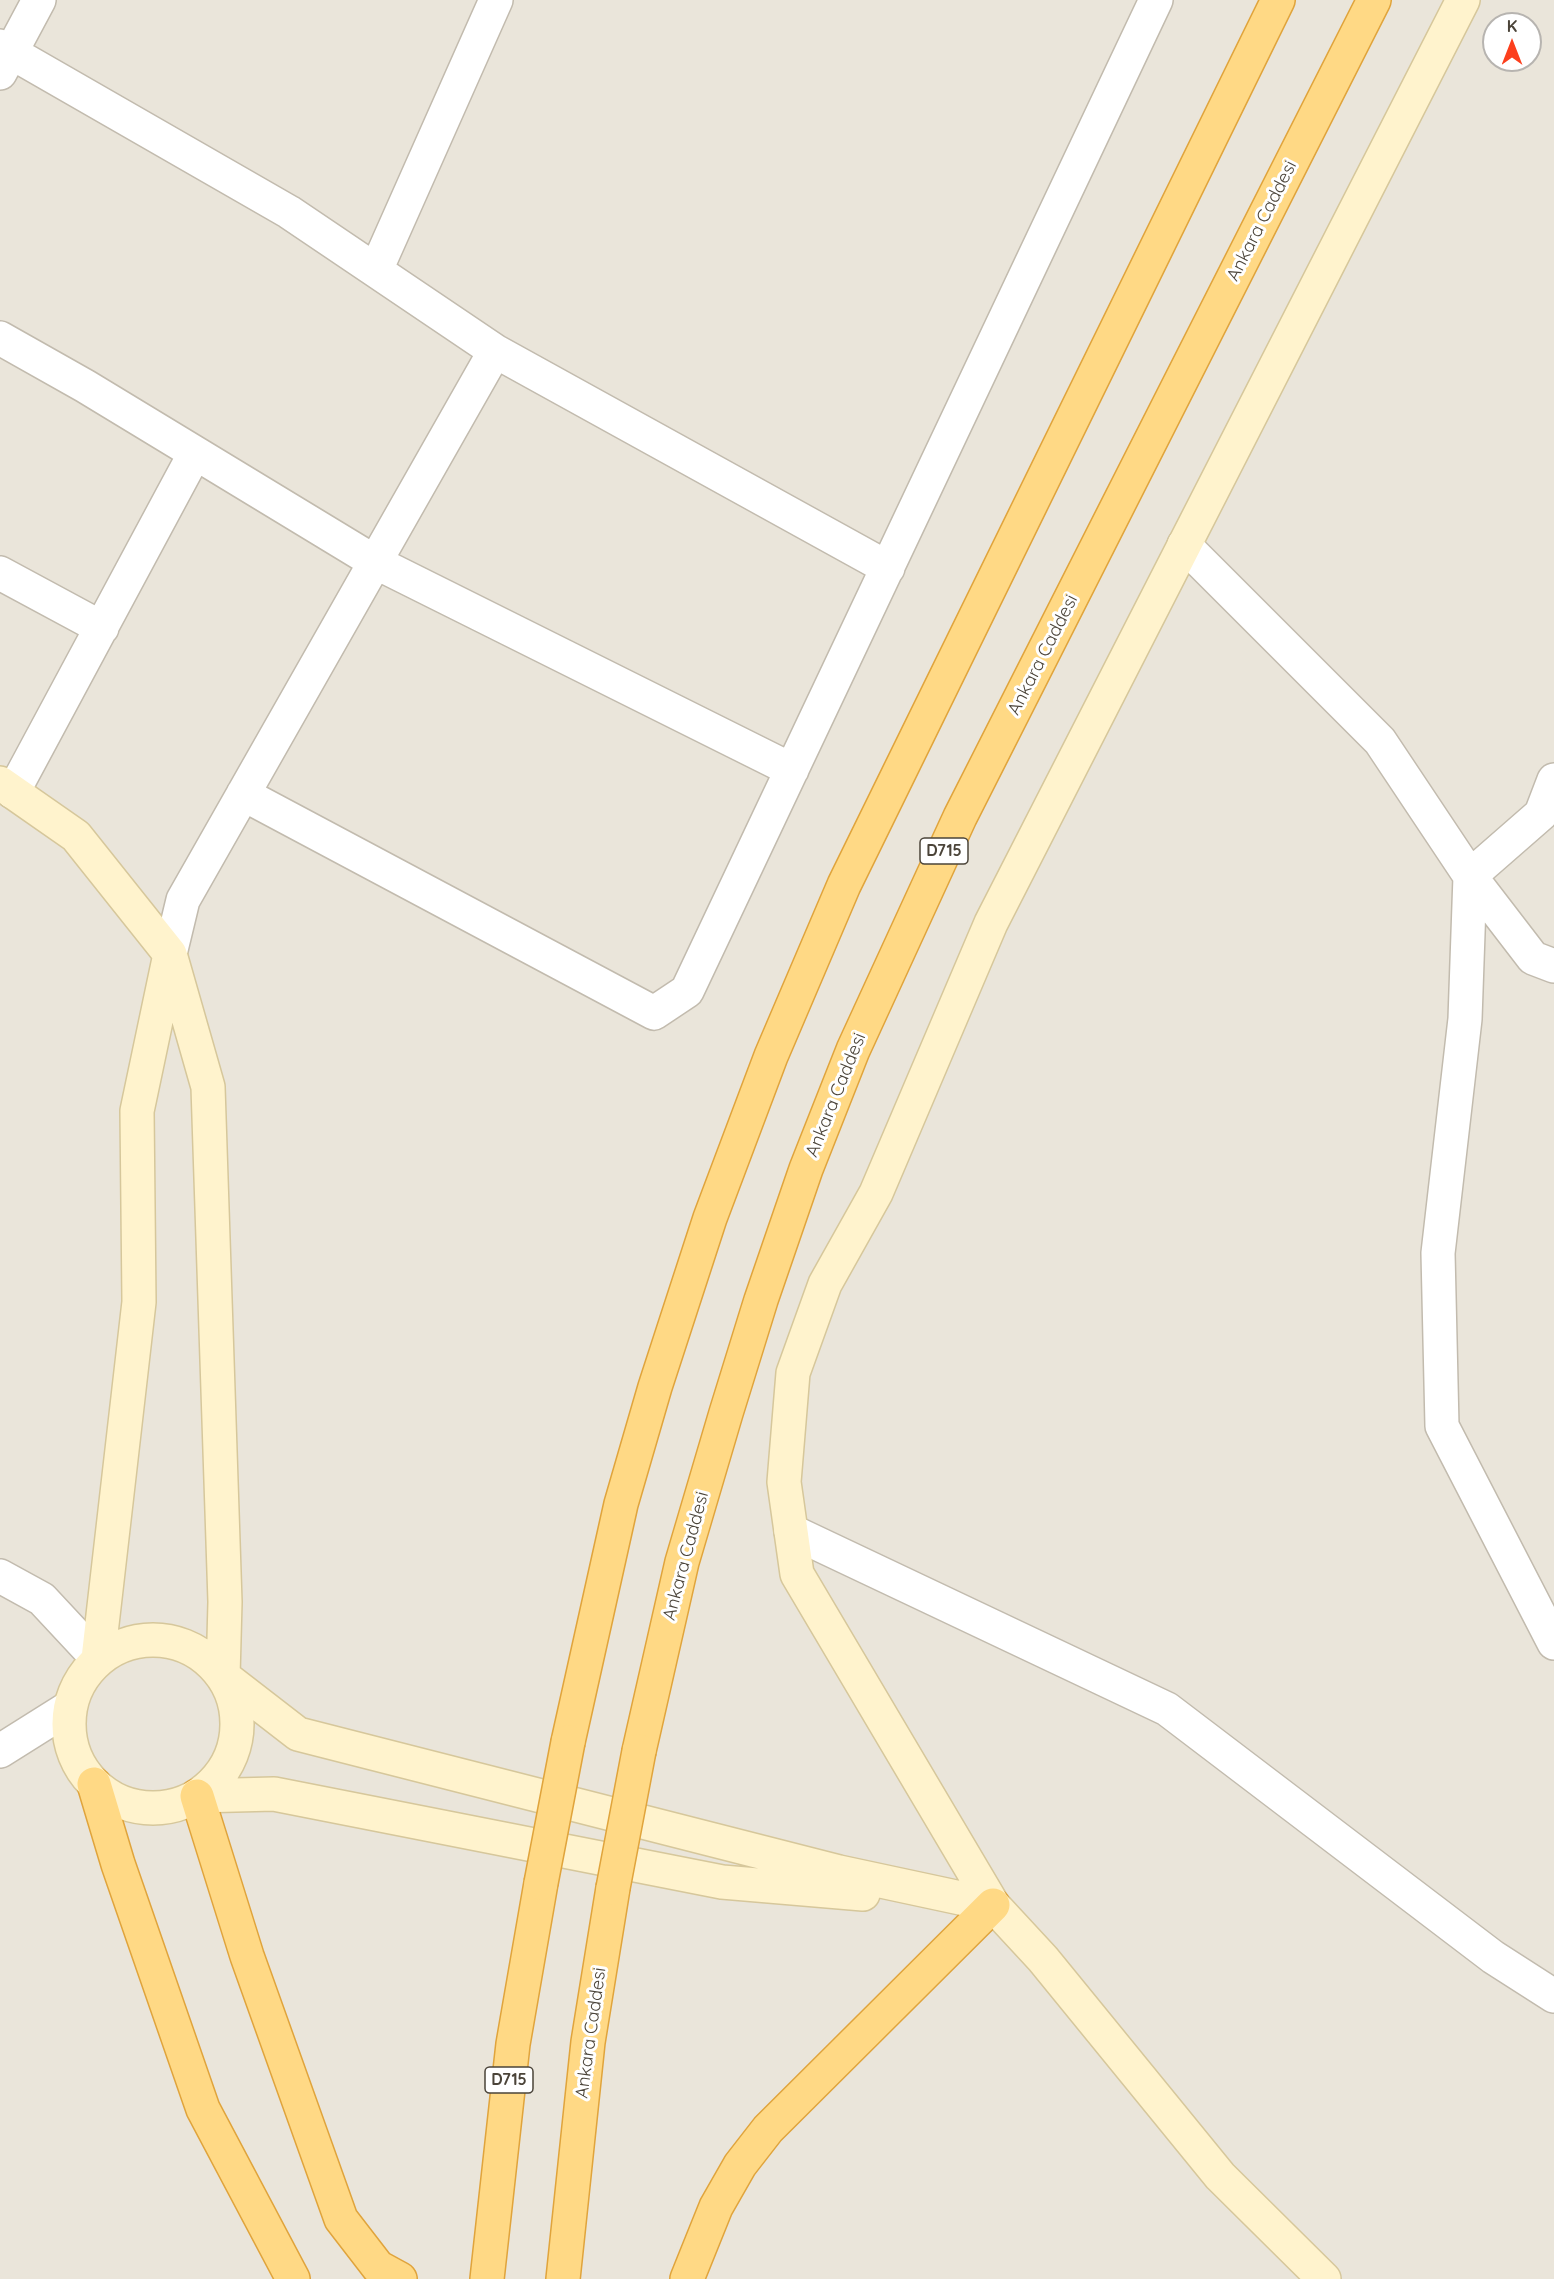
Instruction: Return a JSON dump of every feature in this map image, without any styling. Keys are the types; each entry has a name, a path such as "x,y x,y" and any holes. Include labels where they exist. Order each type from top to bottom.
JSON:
{"highway":[{"name":"D715","path":"487,2279 513,2044 568,1742 621,1504 651,1398 710,1218 771,1056 844,885 1278,0"},
{"name":"Ankara Caddesi","path":"563,2279 588,2042 613,1888 639,1751 682,1562 730,1401 806,1169 853,1050 960,817 1374,0"},
{"path":"94,1784 118,1864 203,2109 293,2279"},
{"path":"197,1796 247,1956 341,2219 378,2267 400,2279"},
{"path":"687,2279 716,2207 740,2165 768,2129 993,1905"}],"main road":[{"path":"1324,2279 1220,2176 1043,1959 993,1905 797,1574 784,1482 793,1373 825,1284 876,1193 991,923 1463,0"},
{"path":"7,787 76,836 170,954 208,1087 225,1602 222,1676 234,1701 237,1728 231,1755 218,1778 197,1796 171,1807 144,1808 117,1800 94,1784 77,1762 69,1735 70,1707 80,1680 98,1659 123,1645 150,1640 159,1641 178,1644 203,1656 222,1676 298,1734 840,1872 993,1905"},
{"path":"98,1659 138,1302 136,1111 170,954"},
{"path":"197,1796 274,1794 722,1882 993,1905"}],"street":[{"path":"39,0 4,57 289,212 495,351 888,568"},
{"path":"376,270 496,0"},
{"path":"243,794 654,1013 687,990 1156,0"},
{"path":"0,338 375,562 792,771"},
{"path":"170,954 183,900 495,351"},
{"path":"7,787 102,628 195,453"},
{"path":"1184,545 1380,741 1470,876 1533,958 1554,966"},
{"path":"0,573 102,628"},
{"path":"1554,780 1541,814 1470,876 1465,1019 1438,1253 1442,1426 1554,1643"},
{"path":"791,1531 1167,1709 1493,1958 1553,1996"},
{"path":"0,1576 42,1599 98,1659"},
{"path":"0,1751 70,1707"}],"shaded area":[{"path":"0,0 1554,0 1554,2279 0,2279"}]}
